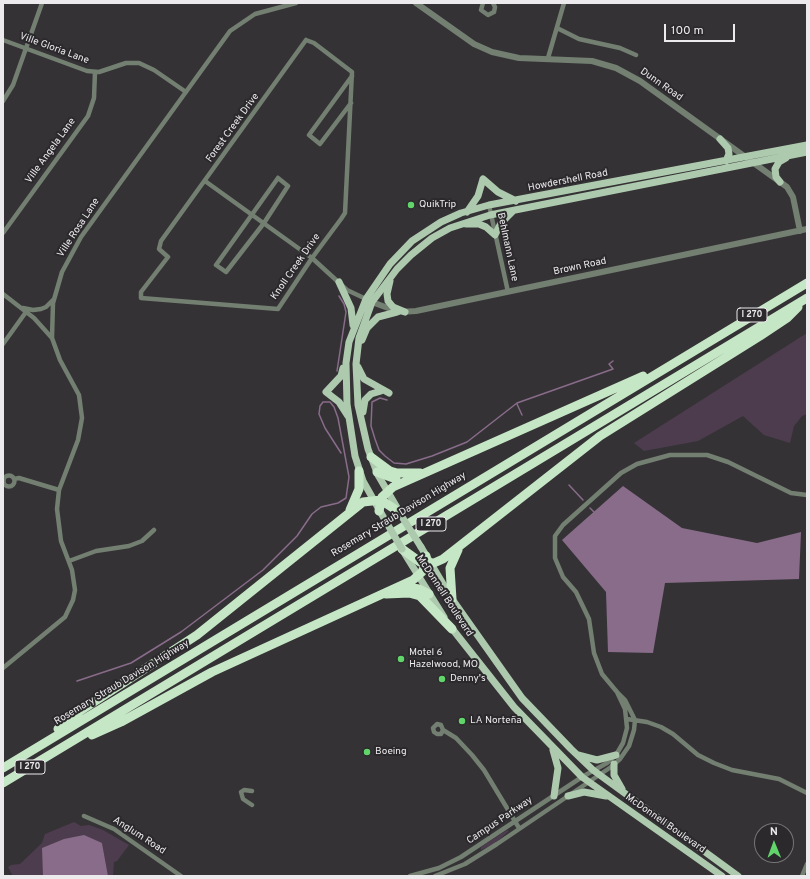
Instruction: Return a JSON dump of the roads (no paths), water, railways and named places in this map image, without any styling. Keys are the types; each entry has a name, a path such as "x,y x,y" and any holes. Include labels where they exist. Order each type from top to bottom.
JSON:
{"highway":[{"name":"Rosemary Straub Davison Highway","path":"3,768 807,283"},
{"path":"406,554 420,562 443,559 459,549 595,439 787,318 807,298"},
{"name":"I 270","path":"3,783 807,298"},
{"path":"31,751 80,711 197,635 363,502 377,500 387,491 411,479 619,386 666,367"},
{"path":"371,457 390,471 397,473 426,473"},
{"path":"348,513 357,496 359,470"},
{"path":"377,472 394,478 411,479"},
{"path":"377,500 380,512"},
{"path":"377,500 399,512"},
{"path":"452,599 450,568 459,549"},
{"path":"56,751 122,722 212,672 400,586 418,576 427,561"},
{"path":"400,586 419,589 429,594"},
{"path":"380,595 409,593 420,596 452,629"}],"main road":[{"path":"720,139 728,148 729,154 726,161"},
{"name":"Howdershell Road","path":"369,301 390,264 412,241 441,222 467,212 489,205 517,201 807,145"},
{"name":"Howdershell Road","path":"369,301 411,256 432,238 457,226 490,214 807,152"},
{"path":"780,182 776,177 776,166 779,162 793,155"},
{"path":"467,212 478,196 483,179 498,192 517,201"},
{"path":"457,226 470,223 479,224 486,227 495,235 501,222 515,210"},
{"path":"392,275 387,299 393,307 401,312"},
{"path":"339,282 351,308 352,331 341,376 326,392 339,402 349,420"},
{"path":"352,331 369,301"},
{"name":"McDonnell Boulevard","path":"369,301 358,344 356,360 358,405 366,440 377,472 399,512 421,547 427,561 522,698 576,754 596,772 738,876"},
{"path":"358,344 372,322 384,314 401,312"},
{"path":"346,360 349,420 359,470 377,500"},
{"path":"356,360 364,380 389,393"},
{"path":"366,440 362,406 371,394 381,391"},
{"name":"McDonnell Boulevard","path":"380,512 429,594 452,629 514,707 588,782 722,876"},
{"path":"551,746 558,768 554,796"},
{"path":"576,754 597,760 616,755"},
{"path":"614,764 614,775 624,792"},
{"path":"568,796 584,792 610,797"}],"street":[{"path":"3,101 13,85 42,3"},
{"name":"Ville Rosa Lane","path":"3,668 65,617 73,600 74,590 72,570 59,530 57,509 59,490 78,440 82,418 79,395 64,369 52,338 54,299 62,272 81,237 230,31 254,14 296,3"},
{"name":"Dunn Road","path":"416,3 474,44 483,48 519,58 548,58 592,62 616,68 640,81 787,187 793,197 804,230"},
{"path":"482,3 482,12 488,15 492,13 494,9 493,3"},
{"path":"548,58 564,3"},
{"path":"557,28 579,39 620,48 636,55"},
{"name":"Ville Gloria Lane","path":"3,40 95,72 112,69 126,63 140,63 154,70 186,92"},
{"name":"Forest Creek Drive","path":"140,296 141,292 168,257 159,249 161,241 306,40 314,43 346,66 352,72 352,76"},
{"name":"Ville Angela Lane","path":"3,233 88,116 94,98 95,72"},
{"path":"352,76 351,103 320,144 309,135 352,76"},
{"name":"Knoll Creek Drive","path":"140,296 156,300 278,309 312,258 345,213 351,103"},
{"path":"278,178 288,186 264,223 226,272 216,265 251,214 278,178"},
{"path":"205,181 312,258 347,290 369,301"},
{"name":"Behlmann Lane","path":"489,205 508,292"},
{"name":"Brown Road","path":"369,301 401,312 429,309 804,230"},
{"path":"3,294 26,312 52,338"},
{"path":"21,308 33,310 41,309 46,307 54,299"},
{"path":"3,344 26,312"},
{"path":"596,772 614,764 629,746 634,730 635,720 626,700 602,674 594,653 589,619 576,592 563,577 555,558 555,536 563,526 621,473 637,464 670,455 707,455 728,462 791,493 807,495"},
{"path":"14,479 19,478 59,490"},
{"path":"69,561 96,551 129,546 142,541 154,530"},
{"path":"596,772 616,755 623,743 627,719 625,709 617,692"},
{"path":"627,719 647,722 661,727 673,734 698,755 714,763 732,770 779,779 807,793"},
{"path":"443,730 456,738 484,770 519,828"},
{"name":"Campus Parkway","path":"410,876 439,868 461,857 582,777 596,772"},
{"name":"Campus Parkway","path":"435,876 474,859 588,782 596,772"},
{"path":"252,791 244,790 241,792 243,799 252,805"},
{"name":"Anglum Road","path":"84,816 114,829 181,876"},
{"path":"802,876 807,864"}],"waterway":[{"path":"337,371 346,312 344,304 339,296"},
{"path":"387,400 380,398 372,402 371,426 379,450 394,463 406,464 432,456 467,442 517,403 613,369 609,364 613,361"},
{"path":"77,681 131,663 181,632 263,570 297,536 312,514 321,507 338,503 346,498 349,477 338,418 334,407 330,402 323,402 320,406 319,414 325,428 341,453"},
{"path":"517,404 522,415"},
{"path":"569,485 583,500"},
{"path":"590,508 594,512"}],"place":[{"name":"QuikTrip","path":"411,205"},
{"name":"Motel 6 Hazelwood, MO","path":"401,659"},
{"name":"Denny's","path":"442,679"},
{"name":"LA Norteña","path":"462,721"},
{"name":"Boeing","path":"367,752"}]}
